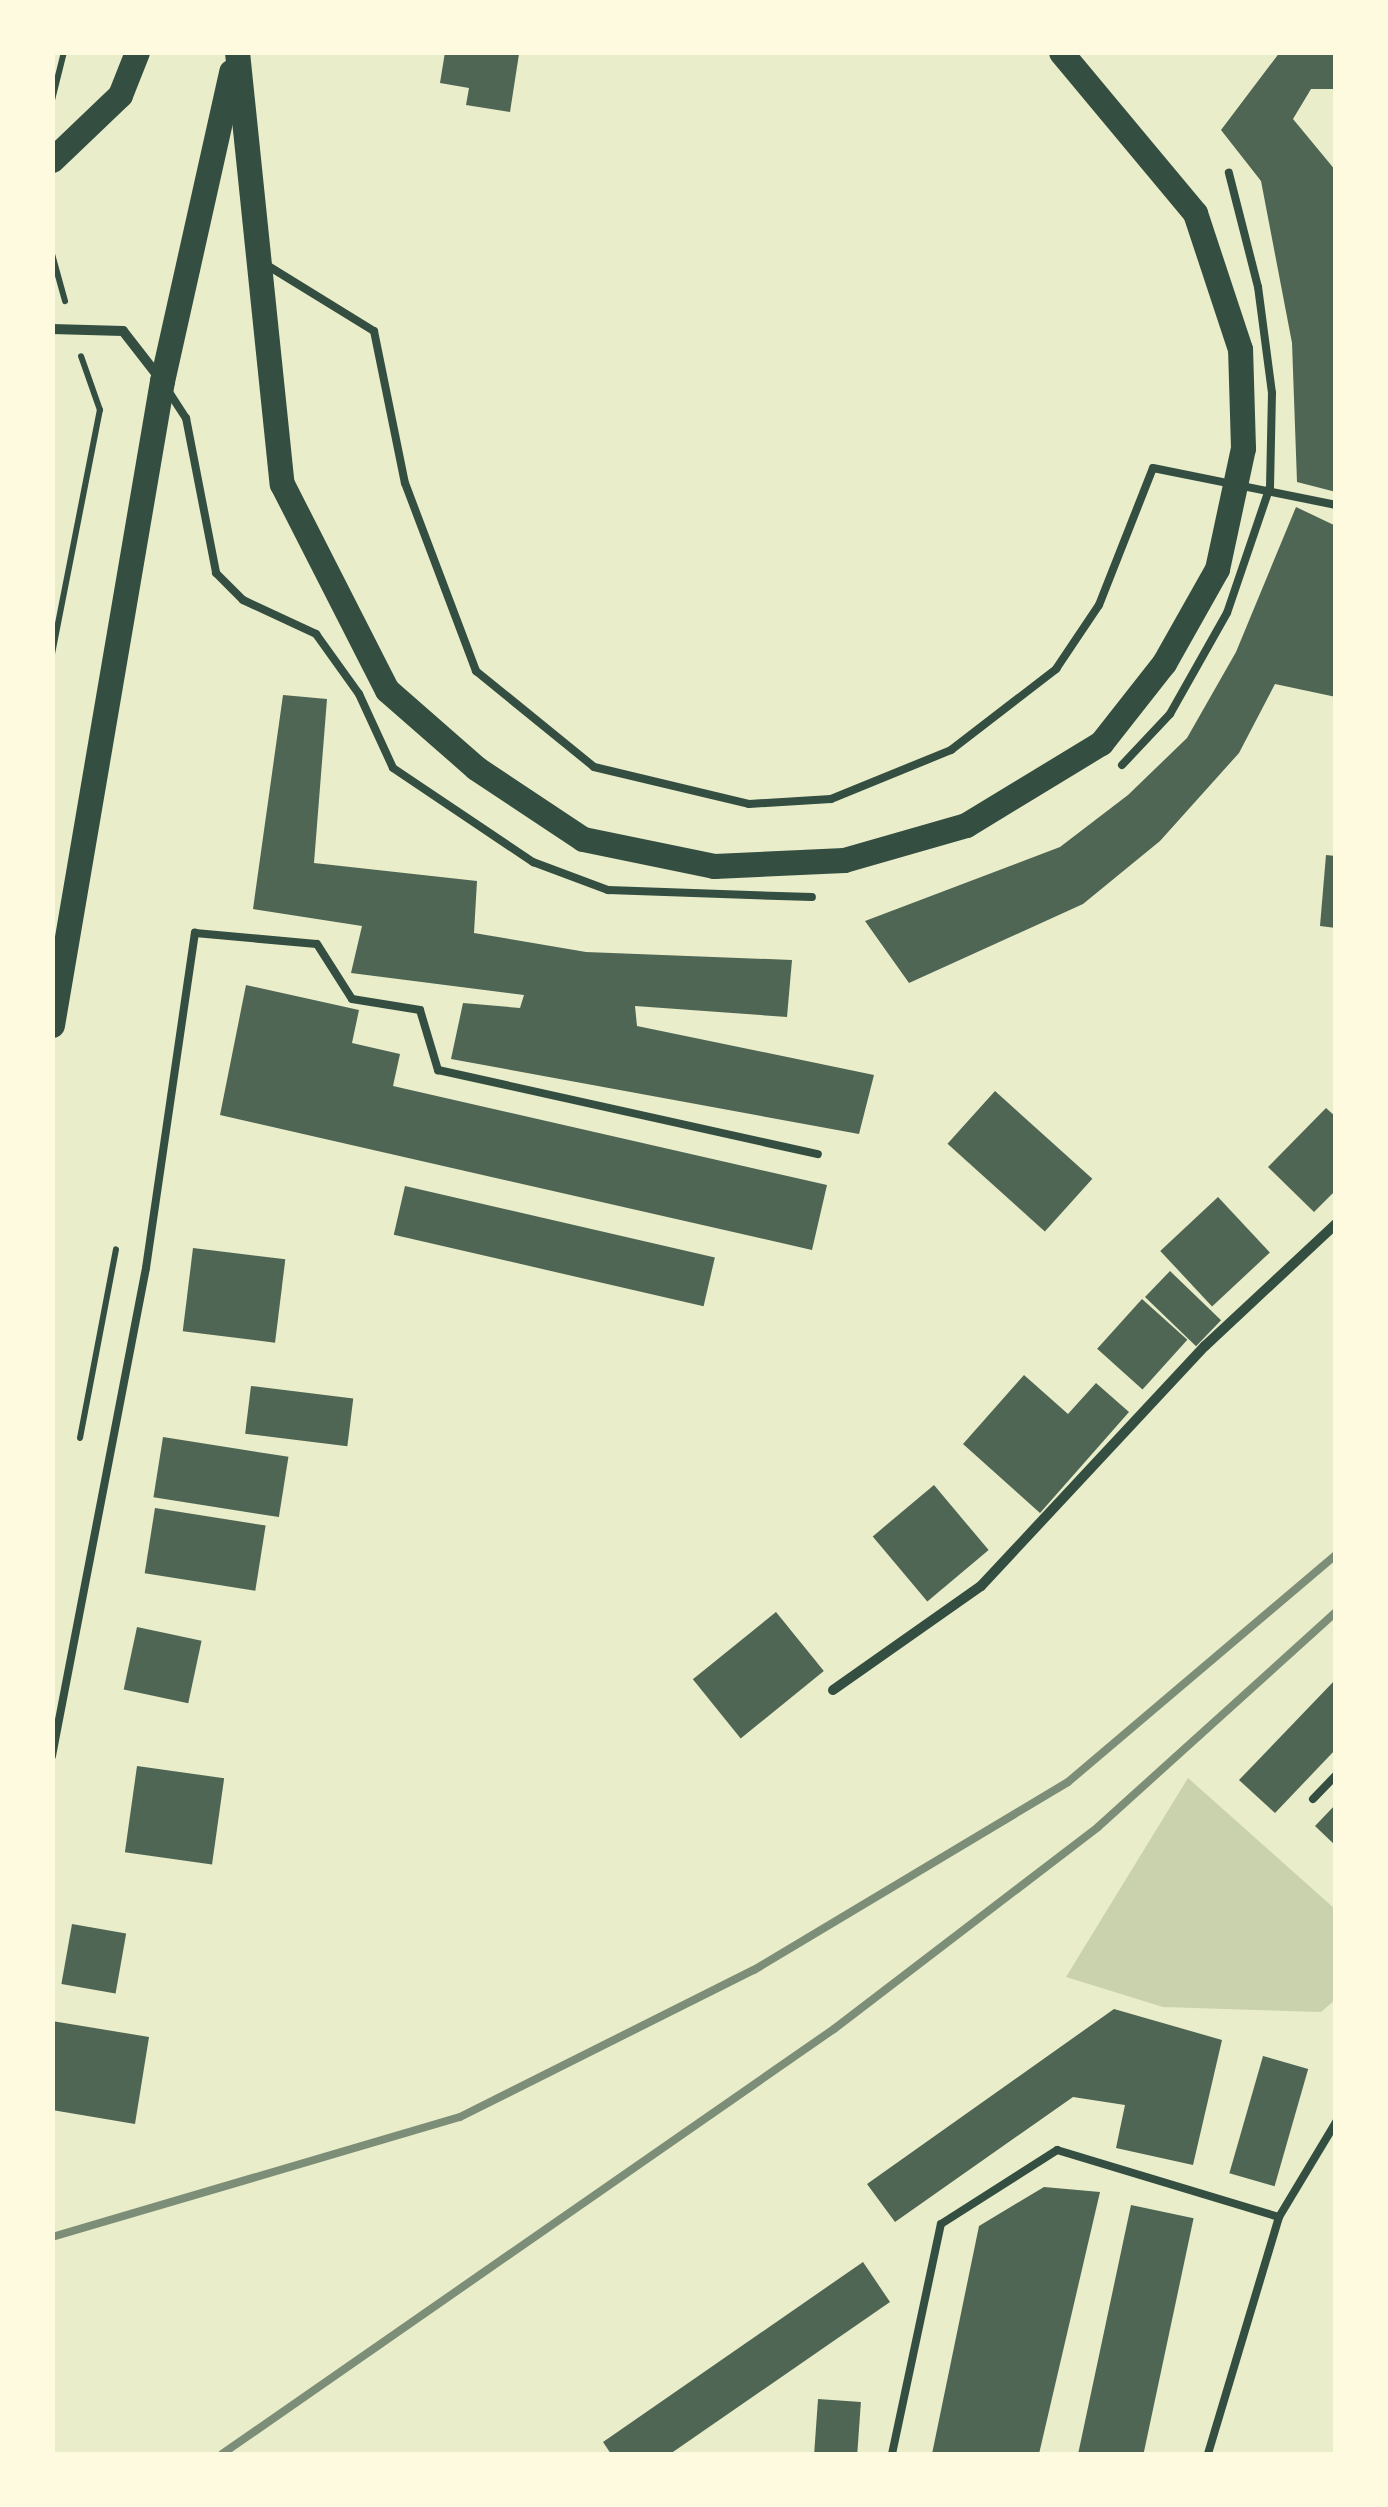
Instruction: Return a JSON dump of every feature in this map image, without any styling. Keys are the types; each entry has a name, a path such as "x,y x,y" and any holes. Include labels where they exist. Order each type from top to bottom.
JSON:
{"main road":[{"path":"52,160 120,95 137,52"},
{"path":"236,52 282,484 388,690 476,768 583,838 714,866 844,860 966,824 1101,743 1164,663 1217,570 1243,448 1240,348 1195,213 1061,52"},
{"path":"52,1024 162,381 236,52"}],"street":[{"path":"52,330 70,324 123,331 162,381"},
{"path":"834,1690 981,1586 1205,1346 1336,1224"}],"lane":[{"path":"1122,765 1170,714 1227,614 1270,488 1272,393 1258,287 1229,173"},
{"path":"255,258 374,331 405,483 476,672 594,767 748,804 831,798 951,750 1056,669 1099,605 1153,468 1336,504"},
{"path":"162,381 186,418 216,573 243,600 316,634 359,694 393,768 534,862 608,890 812,898"},
{"path":"52,1756 146,1268 195,933 317,944 352,999 420,1010 438,1070 818,1154"},
{"path":"1313,1799 1336,1775"},
{"path":"1208,2454 1279,2216 1336,2122"},
{"path":"892,2454 941,2224 1057,2150 1279,2216"}],"path":[{"path":"52,100 56,69 64,52"},
{"path":"52,254 70,324 100,410 52,654"}],"green space":[{"path":"1188,1778 1335,1909 1335,2000 1321,2012 1163,2007 1066,1977"}],"building":[{"path":"445,52 519,54 510,112 466,105 469,88 440,83"},
{"path":"1280,52 1336,52 1336,89 1311,89 1293,119 1336,171 1336,492 1297,482 1292,343 1261,181 1221,130"},
{"path":"1296,507 1336,526 1336,697 1275,684 1239,753 1160,841 1083,904 909,983 865,921 1060,847 1128,795 1187,738 1236,652"},
{"path":"283,695 327,699 314,863 477,881 474,933 586,952 792,960 787,1017 635,1006 637,1026 874,1075 859,1134 451,1059 463,1003 520,1008 524,995 351,973 362,926 253,909"},
{"path":"1326,855 1336,856 1336,928 1320,926"},
{"path":"246,985 359,1010 352,1043 400,1054 393,1086 827,1185 812,1250 220,1115"},
{"path":"995,1091 1092,1179 1045,1231 947,1144"},
{"path":"1326,1108 1336,1117 1336,1190 1314,1212 1268,1167"},
{"path":"405,1186 715,1258 704,1306 394,1235"},
{"path":"1218,1197 1270,1253 1212,1306 1160,1251"},
{"path":"193,1248 285,1259 275,1343 183,1331"},
{"path":"1170,1271 1221,1320 1196,1346 1145,1297"},
{"path":"1142,1299 1187,1340 1143,1390 1097,1349"},
{"path":"1024,1375 1068,1414 1096,1383 1129,1412 1040,1513 963,1444"},
{"path":"251,1386 353,1399 347,1446 245,1434"},
{"path":"163,1437 288,1457 279,1517 153,1497"},
{"path":"934,1485 989,1550 927,1602 873,1536"},
{"path":"155,1508 266,1526 255,1591 145,1573"},
{"path":"776,1612 824,1671 741,1738 693,1679"},
{"path":"137,1627 202,1641 188,1703 124,1690"},
{"path":"1336,1679 1336,1749 1275,1813 1239,1780"},
{"path":"137,1766 224,1778 212,1864 125,1852"},
{"path":"1336,1804 1336,1846 1315,1826"},
{"path":"72,1924 126,1934 116,1994 61,1984"},
{"path":"1114,2009 1222,2040 1193,2165 1116,2148 1125,2105 1073,2097 895,2222 867,2184"},
{"path":"52,2021 149,2037 135,2124 52,2110"},
{"path":"1263,2056 1308,2069 1275,2186 1229,2173"},
{"path":"1044,2187 1100,2192 1039,2454 932,2454 979,2226"},
{"path":"1131,2205 1194,2218 1144,2454 1078,2454"},
{"path":"863,2262 890,2302 670,2454 611,2454 603,2442"},
{"path":"818,2399 861,2402 857,2454 814,2454"}],"railway":[{"path":"52,2237 460,2117 754,1970 1068,1782 1336,1555"},
{"path":"222,2454 834,2029 1098,1827 1336,1612"}]}
